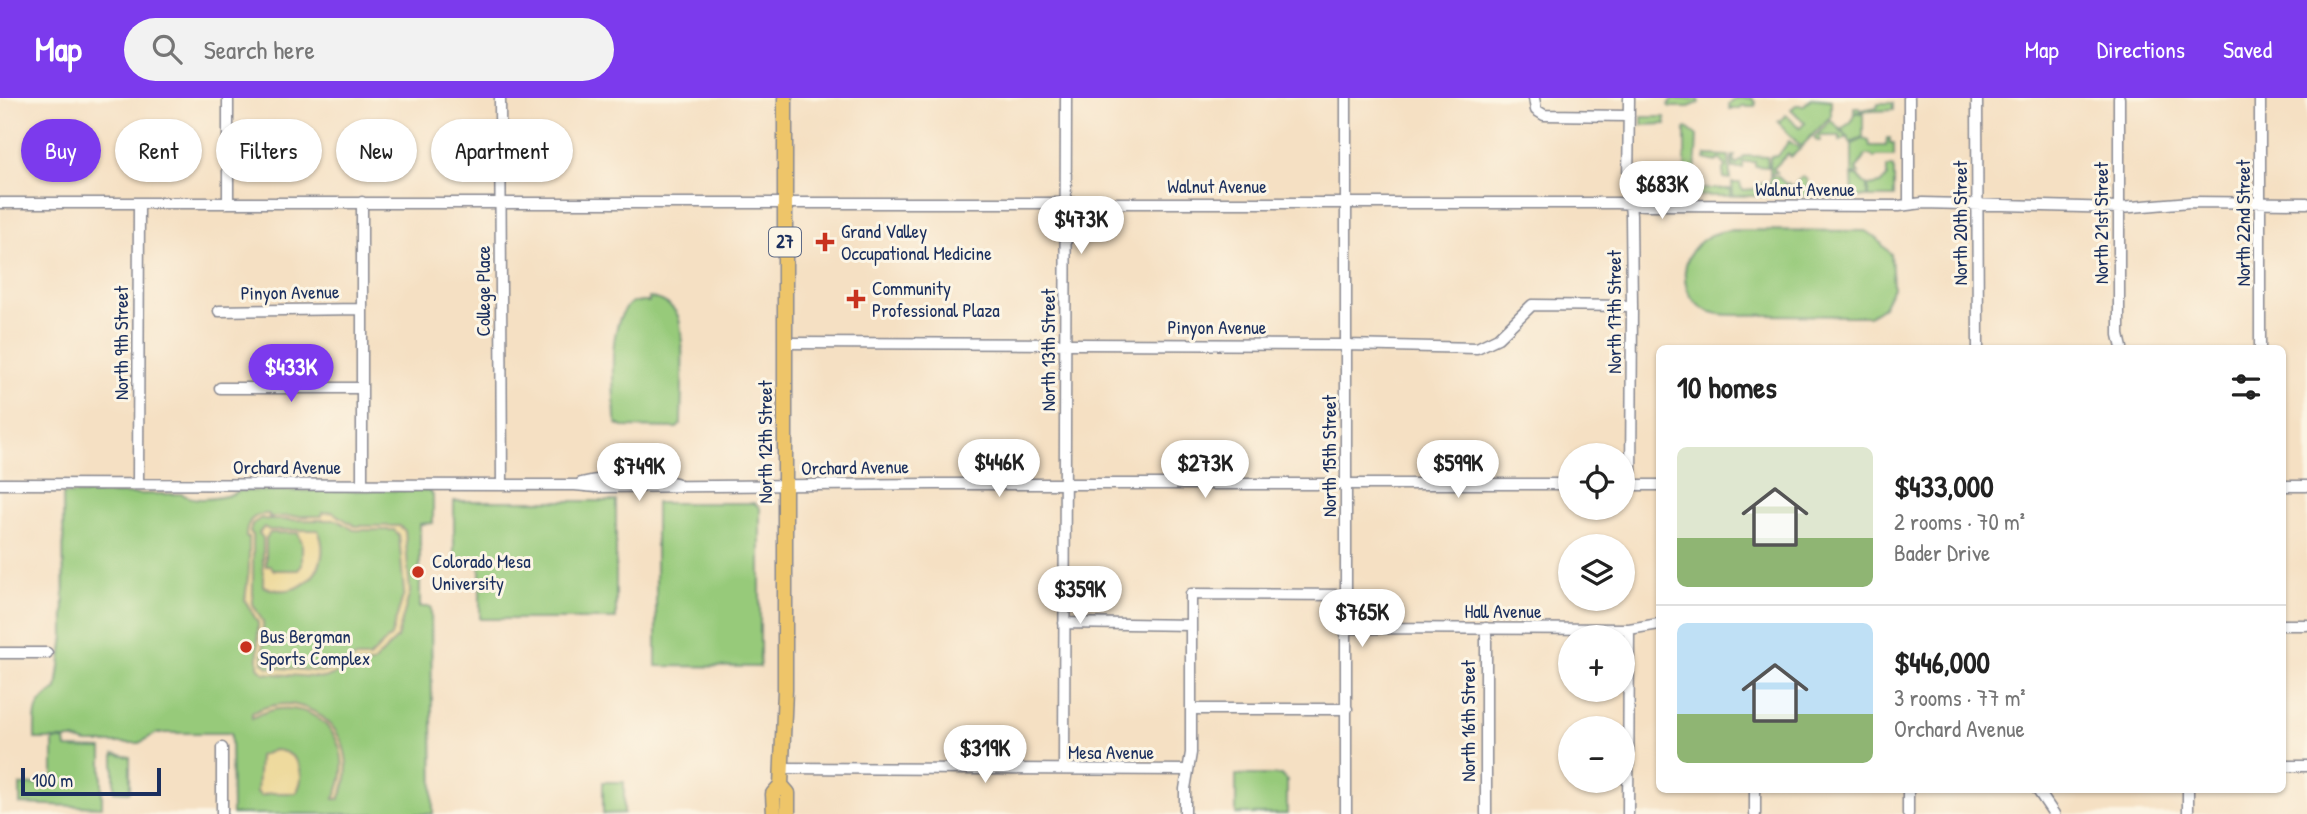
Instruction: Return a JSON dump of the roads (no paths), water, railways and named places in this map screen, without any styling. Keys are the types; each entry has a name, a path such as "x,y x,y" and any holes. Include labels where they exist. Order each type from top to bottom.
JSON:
{"main road":[{"name":"North 12th Street","path":"774,814 773,794 781,785 785,690 785,98"},
{"name":"North 12th Street","path":"781,785 788,793 788,814"}],"street":[{"path":"228,98 228,203"},
{"name":"College Place","path":"500,98 502,485"},
{"name":"North 13th Street","path":"1064,769 1066,98"},
{"name":"North 15th Street","path":"1346,98 1346,814"},
{"path":"1534,98 1536,110 1544,115 1629,116"},
{"name":"North 17th Street","path":"1628,443 1632,306 1629,98"},
{"path":"1909,98 1909,205"},
{"name":"North 20th Street","path":"1977,98 1978,345"},
{"name":"North 21st Street","path":"2119,98 2119,335 2121,345"},
{"name":"North 22nd Street","path":"2260,98 2260,345"},
{"path":"362,202 362,484"},
{"name":"Walnut Avenue","path":"0,203 1346,203 1745,206 1978,204 2120,208 2190,202 2307,204"},
{"name":"North 9th Street","path":"138,484 139,203"},
{"name":"Pinyon Avenue","path":"785,344 1346,345 1477,348 1498,338 1532,305 1632,306"},
{"name":"Pinyon Avenue","path":"219,311 362,309"},
{"path":"220,388 362,388"},
{"name":"Orchard Avenue","path":"0,484 596,487 1065,483 1558,484"},
{"path":"1635,485 1656,485"},
{"path":"2286,486 2307,486"},
{"path":"1185,814 1185,789 1191,753 1191,594 1347,595"},
{"path":"1064,623 1191,625"},
{"name":"Hall Avenue","path":"1635,628 1656,624"},
{"path":"2286,625 2307,625"},
{"name":"Hall Avenue","path":"1347,628 1558,629"},
{"name":"North 16th Street","path":"1486,628 1486,814"},
{"path":"0,653 47,653"},
{"path":"1628,814 1629,702"},
{"path":"1191,709 1347,709"},
{"path":"222,748 222,814"},
{"path":"2286,766 2307,766"},
{"name":"Mesa Avenue","path":"782,768 1188,770"},
{"path":"1755,793 1755,814"},
{"path":"1908,793 1908,814"},
{"path":"2040,793 2054,814"},
{"path":"2188,793 2188,814"}],"place":[{"name":"Grand Valley Occupational Medicine","path":"825,242"},
{"name":"Community Professional Plaza","path":"856,299"},
{"name":"Colorado Mesa University","path":"418,572"},
{"name":"Bus Bergman Sports Complex","path":"246,647"}]}
